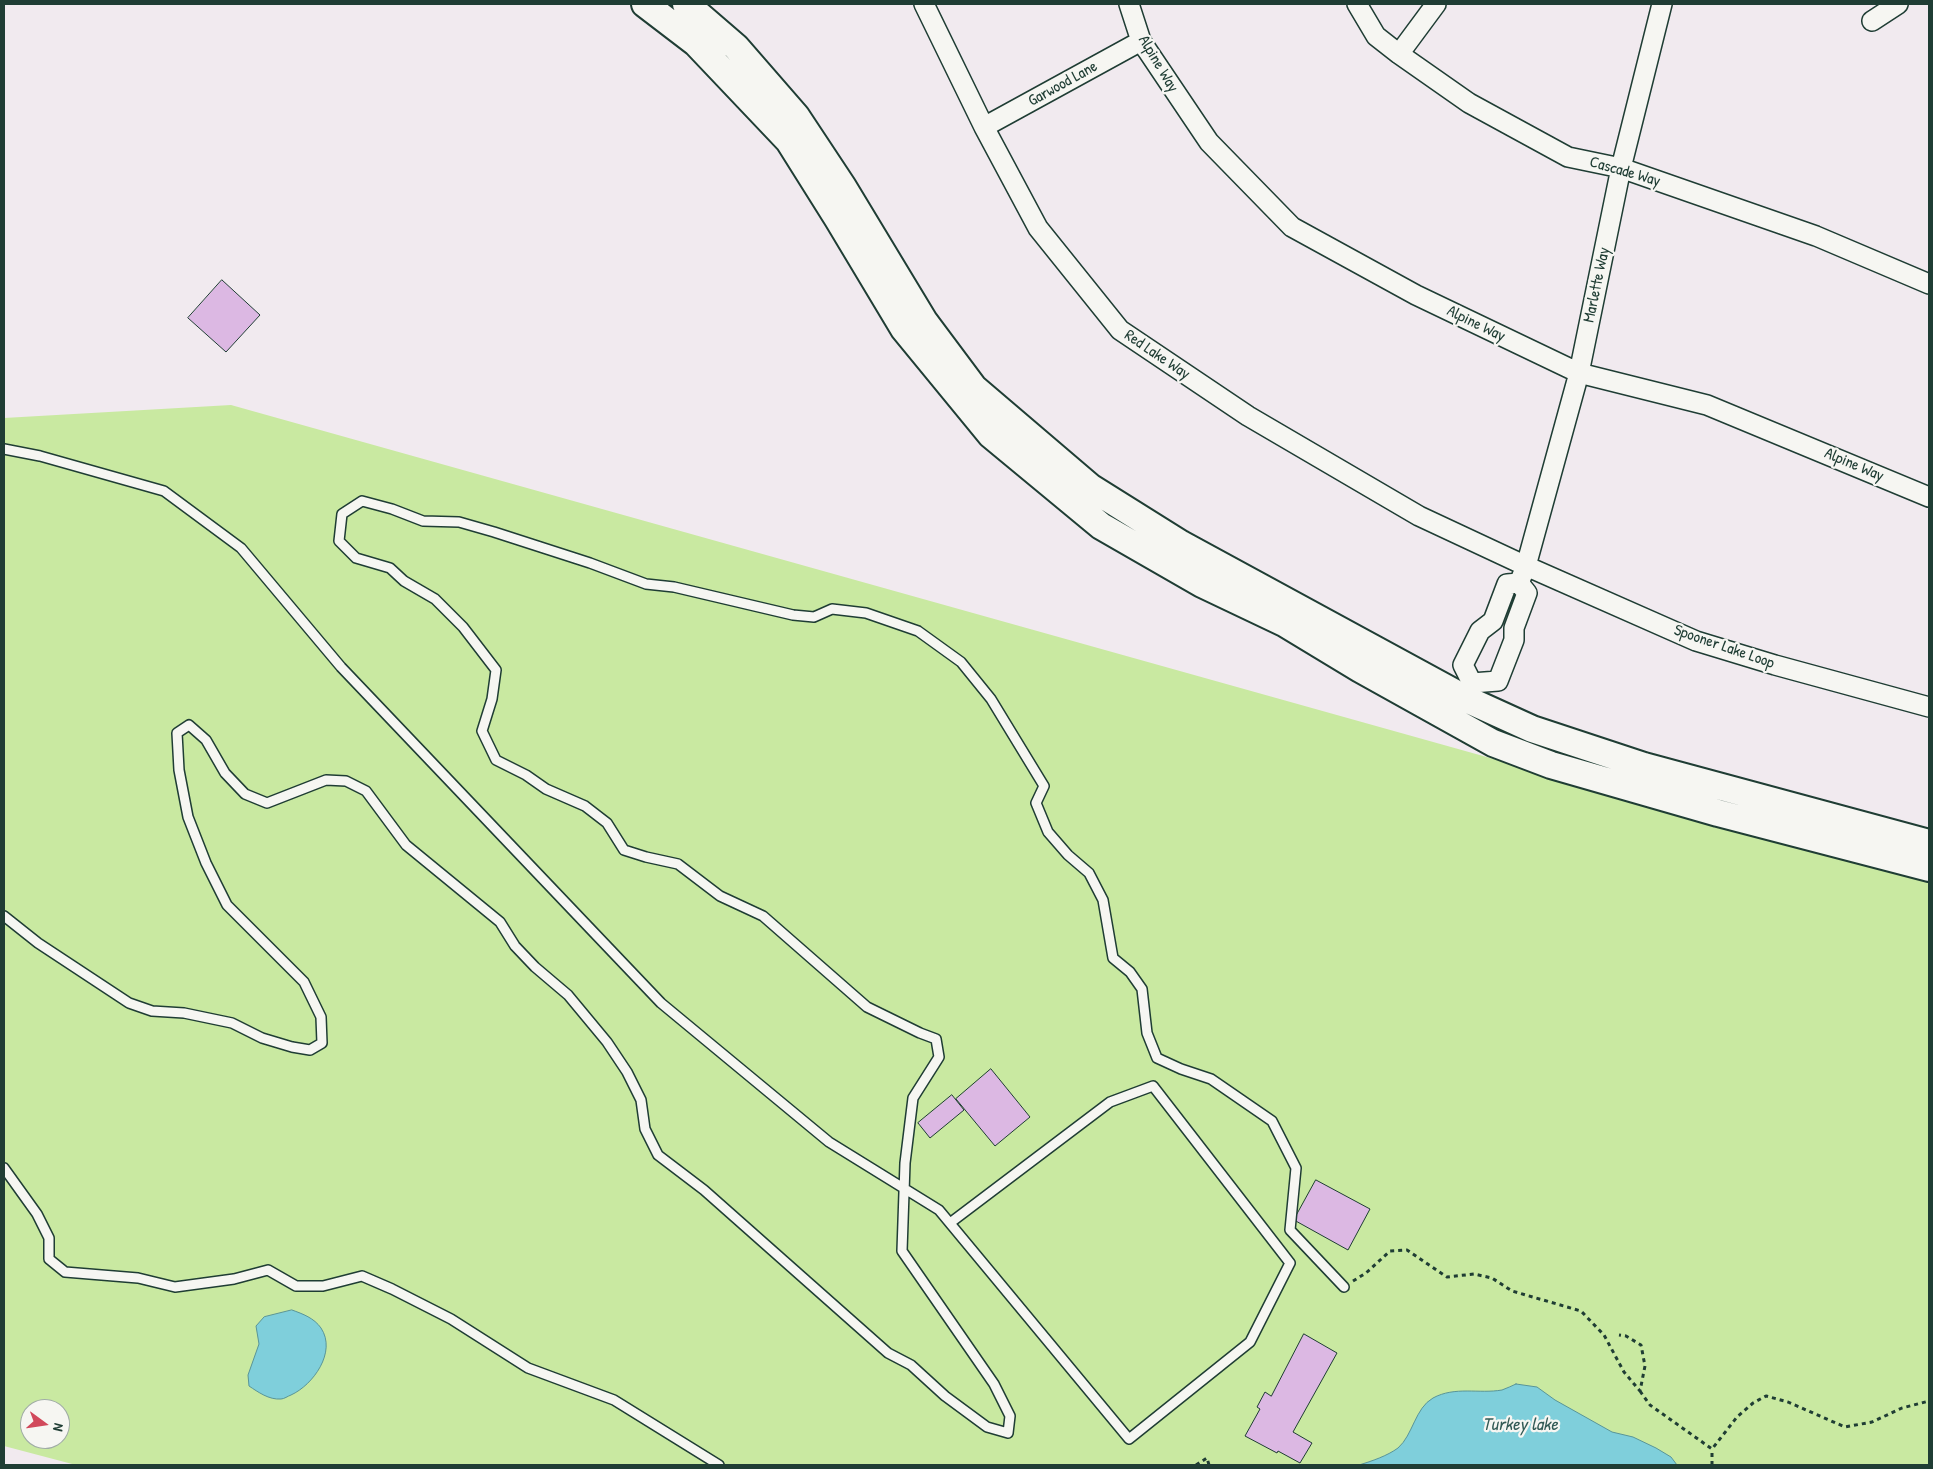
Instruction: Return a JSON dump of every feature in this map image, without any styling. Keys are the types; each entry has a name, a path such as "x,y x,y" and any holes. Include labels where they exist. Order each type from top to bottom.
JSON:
{"main road":[{"path":"645,4 696,43 789,141 904,329 991,435 1101,526 1202,584 1284,623 1532,730 1644,766 1929,843"},
{"path":"686,4 736,47 796,116 844,187 924,321 974,388 1098,492 1181,544 1464,701 1493,743 1550,766 1929,868"}],"street":[{"name":"Red Lake Way","path":"924,4 984,127 1038,228 1120,330 1248,416 1410,511 1523,574"},
{"name":"Alpine Way","path":"1129,4 1141,41 1209,142 1292,226 1416,295 1579,373 1708,405 1929,497"},
{"name":"Cascade Way","path":"1357,4 1376,36 1399,54 1469,103 1568,157 1621,168 1816,236 1929,284"},
{"path":"1399,54 1436,4"},
{"name":"Marlette Way","path":"1523,574 1579,373 1621,168 1662,4"},
{"path":"1872,21 1898,4"},
{"name":"Garwood Lane","path":"984,127 1141,41"},
{"path":"1523,574 1527,593 1514,628 1514,640 1498,681 1464,701 1463,665 1480,631 1493,621 1507,584 1523,574"},
{"name":"Spooner Lake Loop","path":"1523,574 1696,641 1775,665 1929,707"},
{"path":"1493,621 1514,628"}],"lane":[{"path":"4,449 40,456 164,491 241,548 342,667 661,1003 830,1142 939,1210 1129,1439 1250,1342 1290,1263 1153,1086 1110,1102 950,1223"},
{"path":"4,916 38,943 129,1003 152,1011 184,1013 232,1024 262,1038 310,1050 322,1042 321,1017 304,982 227,905 206,863 188,817 179,770 177,733 189,725 206,740 225,773 245,794 267,804 326,780 346,781 366,791 406,845 500,922 515,946 568,995 607,1042 627,1072 641,1100 645,1130 658,1155 704,1190 888,1353 911,1365 945,1396 987,1427 1008,1433 1010,1416 994,1384 902,1250 905,1163 913,1098 939,1057 936,1039 867,1007 763,916 720,896 678,864 646,858 624,850 608,822 585,806 546,789 496,760 482,731 492,699 496,670 463,627 435,599 404,580 390,568 356,558 338,542 342,514 362,501 392,509 423,521 459,522 494,532 590,563 646,584 691,591 793,615 814,617 832,609 866,613 918,631 960,662 991,699 1044,786 1036,803 1048,832 1068,855 1090,873 1103,900 1114,958 1130,972 1142,989 1147,1033 1157,1058 1181,1070 1212,1079 1272,1121 1296,1168 1290,1230 1344,1287"},
{"path":"4,1168 37,1214 49,1238 49,1259 65,1272 138,1278 176,1287 234,1279 268,1270 296,1286 323,1286 362,1276 451,1319 528,1368 614,1400 719,1465"}],"path":[{"path":"1344,1287 1366,1273 1390,1251 1407,1250 1447,1277 1474,1274 1492,1278 1512,1291 1581,1312 1604,1335 1624,1372 1650,1405 1712,1449"},
{"path":"1619,1334 1641,1345 1645,1366 1640,1391"},
{"path":"1712,1465 1712,1449 1737,1417 1753,1403 1766,1396 1788,1402 1845,1427 1872,1422 1902,1408 1929,1401"},
{"path":"1196,1465 1207,1458 1209,1465"}],"green space":[{"path":"231,405 1929,881 1929,1465 76,1465 4,1446 4,418"}],"water":[{"path":"292,1310 312,1319 321,1328 325,1337 326,1347 320,1367 307,1384 283,1399 277,1399 264,1395 249,1386 248,1375 259,1344 256,1326 264,1317"},
{"name":"Turkey lake","path":"1516,1384 1537,1387 1555,1400 1612,1432 1633,1437 1656,1448 1671,1457 1677,1465 1359,1465 1384,1456 1398,1448 1403,1443 1422,1408 1433,1398 1441,1394 1458,1391 1502,1390"}],"building":[{"path":"222,280 260,315 226,352 188,318"},
{"path":"991,1069 1030,1117 995,1146 956,1099"},
{"path":"952,1095 964,1110 930,1138 918,1123"},
{"path":"1316,1180 1370,1209 1348,1250 1294,1220"},
{"path":"1304,1334 1337,1353 1293,1432 1312,1443 1300,1463 1245,1436 1260,1409 1257,1407 1265,1392 1271,1396"}]}
